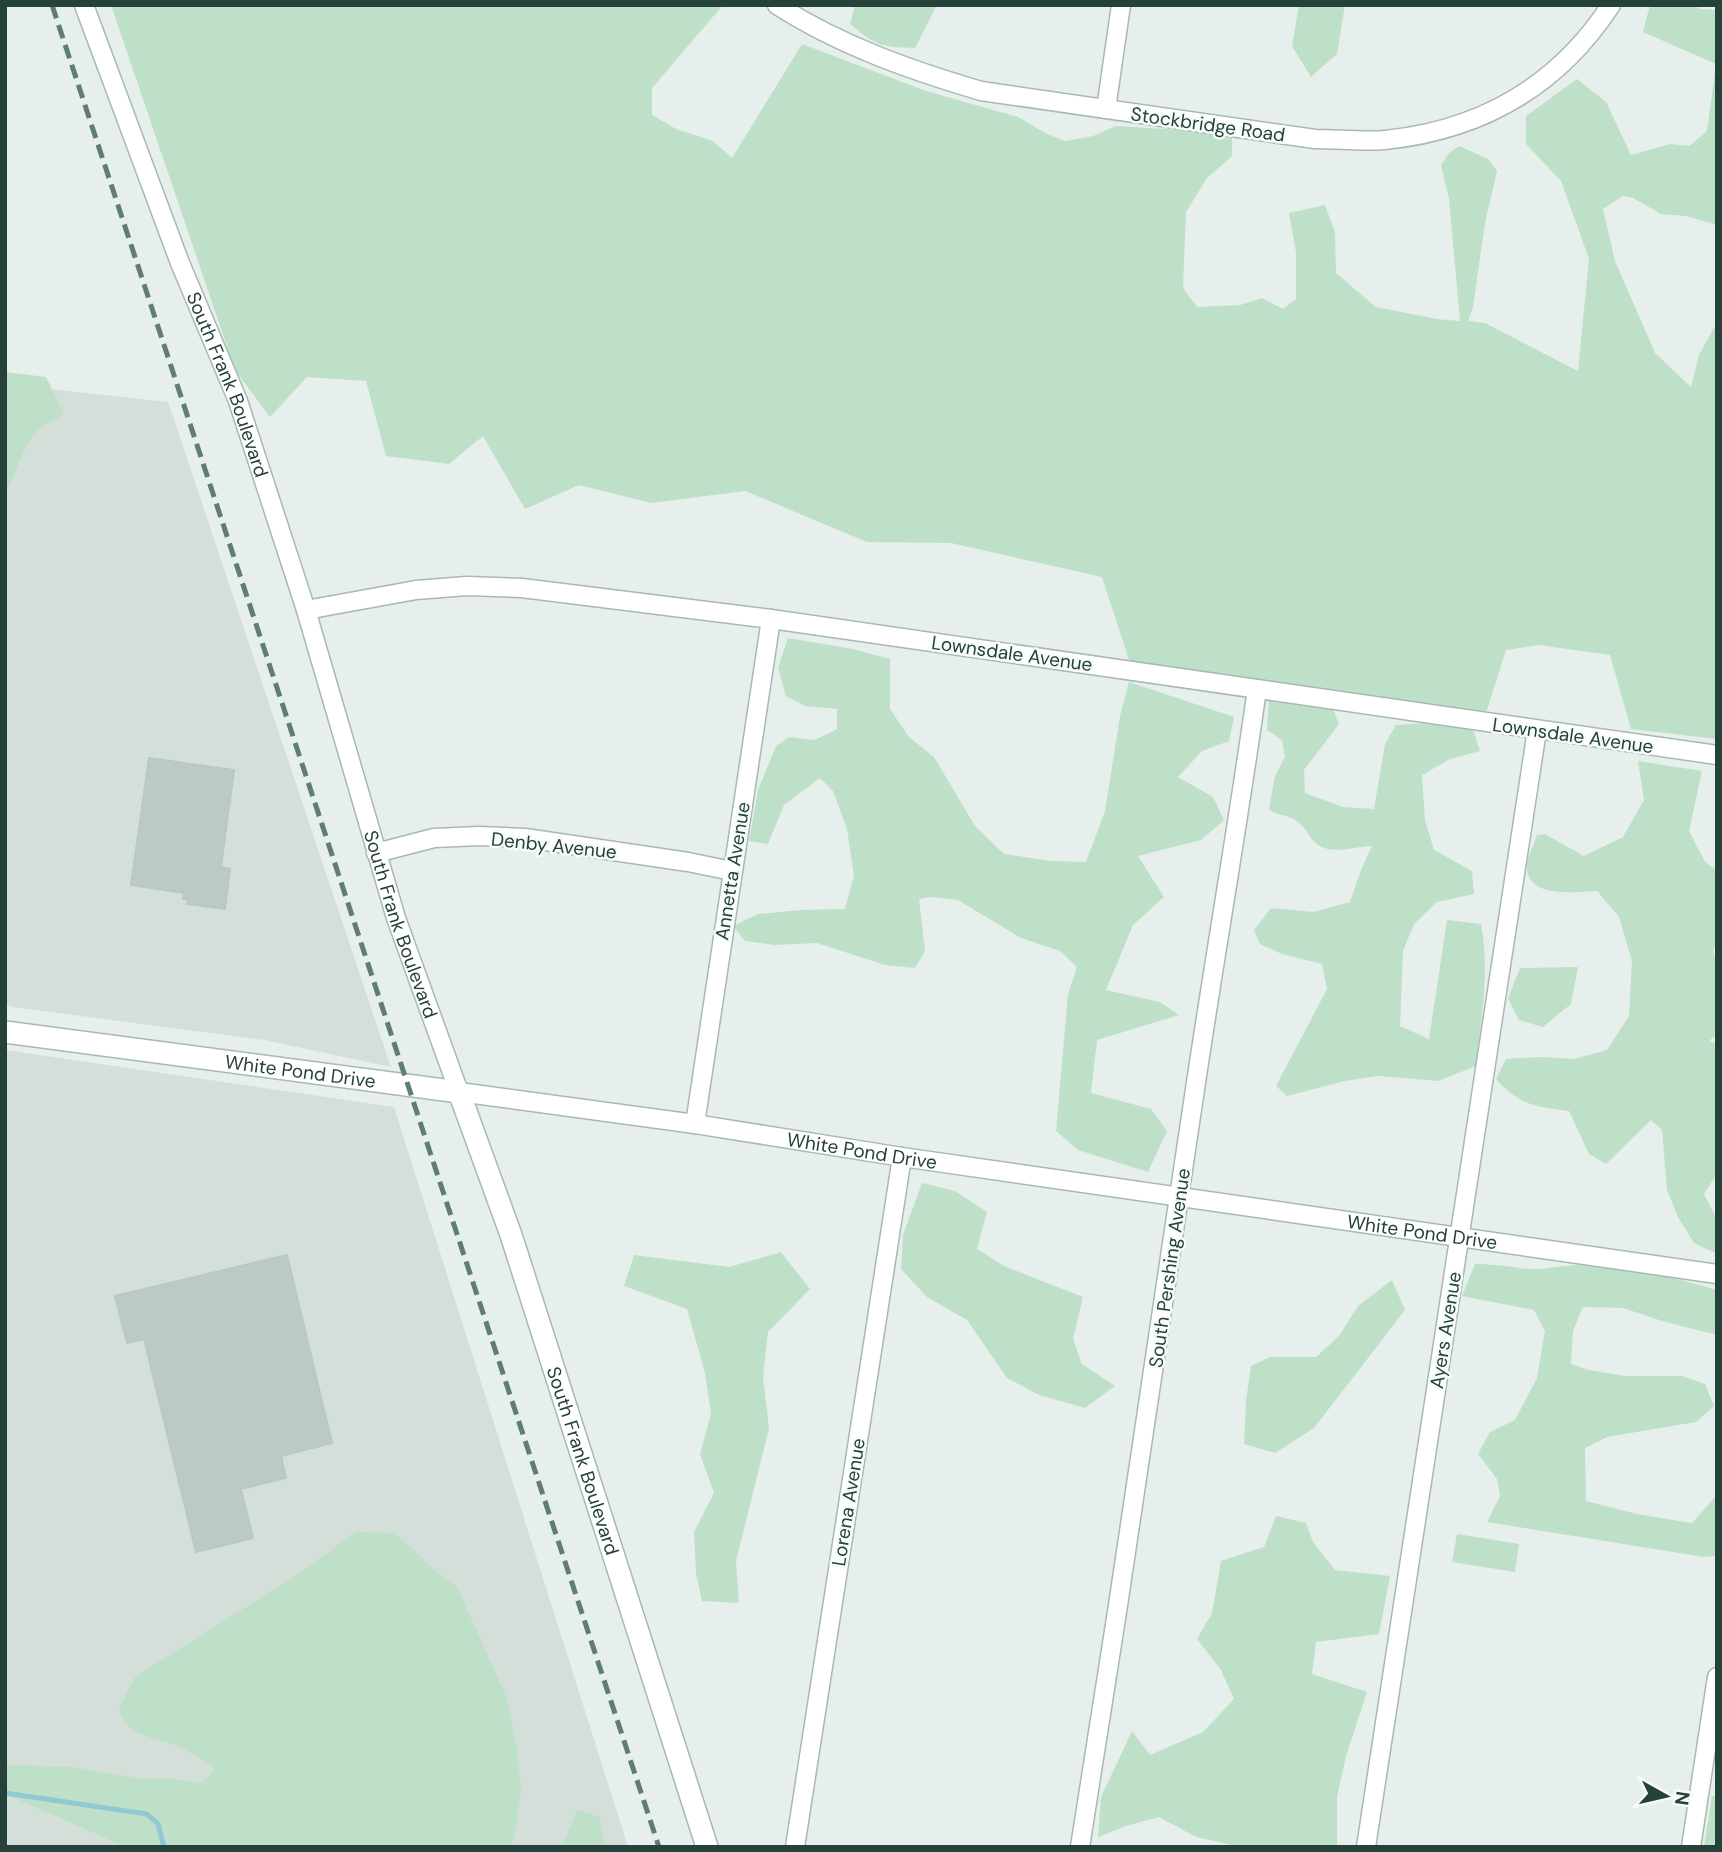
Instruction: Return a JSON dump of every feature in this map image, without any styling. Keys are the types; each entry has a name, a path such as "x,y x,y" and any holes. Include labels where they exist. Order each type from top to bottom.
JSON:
{"street":[{"name":"South Frank Boulevard","path":"84,5 175,251 238,401 306,610 396,918 511,1235 707,1847"},
{"name":"Stockbridge Road","path":"777,5 872,55 981,90 1315,139 1371,141 1456,127 1526,92 1557,69 1581,45 1611,5"},
{"path":"1106,109 1121,5"},
{"name":"Lownsdale Avenue","path":"306,610 416,590 467,586 522,588 610,597 1717,755"},
{"name":"Annetta Avenue","path":"695,1124 771,619"},
{"name":"South Pershing Avenue","path":"1080,1847 1257,689"},
{"name":"Ayers Avenue","path":"1366,1847 1537,730"},
{"name":"Denby Avenue","path":"376,853 434,838 525,838 732,871"},
{"name":"White Pond Drive","path":"5,1032 695,1124 902,1157 1717,1274"},
{"name":"Lorena Avenue","path":"795,1847 902,1157"},
{"path":"1691,1847 1717,1677"}],"shaded area":[{"path":"5,384 168,402 391,1067 264,1040 12,1007 5,1003"},
{"path":"5,1050 394,1107 628,1847 5,1847"}],"green space":[{"path":"111,5 723,5 652,88 652,115 676,129 713,141 732,158 802,44 926,91 1018,117 1065,141 1093,136 1116,126 1232,133 1232,156 1207,178 1186,212 1183,288 1197,307 1240,305 1262,298 1283,309 1296,299 1296,252 1289,213 1325,205 1335,232 1336,273 1376,307 1460,321 1449,199 1441,165 1449,153 1459,146 1488,159 1497,171 1485,223 1473,307 1468,321 1485,323 1578,371 1589,259 1561,181 1526,144 1526,116 1577,79 1606,102 1631,155 1670,144 1689,146 1707,131 1716,64 1643,32 1650,5 1693,5 1700,9 1717,10 1717,225 1686,216 1661,214 1633,198 1623,196 1603,209 1615,261 1655,353 1691,387 1699,355 1717,322 1717,739 1631,729 1610,655 1539,645 1506,650 1486,713 1130,663 1102,577 951,543 867,542 745,491 651,503 579,485 525,509 483,436 449,464 386,456 366,381 307,377 270,417 235,370"},
{"path":"855,5 937,5 915,48 886,46 866,37 850,24"},
{"path":"1299,5 1345,5 1337,54 1311,77 1292,46"},
{"path":"5,372 46,377 64,414 40,428 25,448 5,496"},
{"path":"788,638 853,649 890,659 890,709 909,737 934,757 975,826 1004,854 1051,861 1086,862 1105,811 1120,716 1129,682 1234,717 1229,741 1202,751 1178,777 1213,797 1224,820 1201,840 1138,856 1164,897 1133,925 1106,990 1160,1002 1179,1015 1097,1040 1091,1093 1151,1109 1167,1131 1148,1172 1078,1150 1056,1131 1068,994 1077,967 1060,951 1021,938 958,900 932,897 919,899 925,951 915,968 885,965 817,943 774,945 745,941 733,926 758,914 845,909 854,876 847,829 833,791 820,778 784,805 768,844 749,841 758,790 776,746 789,737 815,740 837,729 837,709 805,706 786,696 778,668"},
{"path":"1269,700 1333,709 1339,724 1304,770 1305,793 1343,807 1374,809 1385,744 1396,725 1446,722 1473,729 1480,751 1450,759 1422,775 1425,820 1434,850 1472,871 1474,894 1437,902 1414,924 1403,951 1400,1026 1429,1039 1447,920 1481,924 1485,977 1476,1066 1438,1081 1378,1076 1345,1081 1287,1096 1276,1086 1327,989 1322,964 1282,954 1260,944 1254,930 1271,908 1313,912 1350,902 1372,846 1337,850 1323,848 1299,822 1269,810 1275,776 1285,757 1282,740 1267,730"},
{"path":"1638,761 1702,771 1689,831 1705,862 1717,870 1717,946 1713,949 1717,970 1717,1034 1709,1041 1717,1044 1717,1174 1704,1194 1717,1220 1717,1254 1694,1243 1678,1217 1667,1190 1662,1130 1651,1120 1606,1164 1589,1154 1569,1111 1529,1103 1512,1094 1496,1079 1506,1059 1574,1059 1607,1050 1629,1016 1632,961 1619,917 1597,891 1566,892 1544,889 1529,877 1527,867 1537,835 1545,834 1584,856 1623,837 1644,800"},
{"path":"1578,967 1571,1004 1543,1027 1519,1020 1508,998 1520,968"},
{"path":"922,1183 955,1191 987,1212 977,1249 1004,1266 1083,1297 1073,1339 1082,1364 1115,1386 1085,1408 1039,1395 1007,1378 967,1320 927,1297 901,1269 903,1235"},
{"path":"781,1252 810,1289 768,1332 763,1377 769,1428 736,1561 739,1603 702,1601 696,1574 694,1532 714,1493 700,1454 711,1414 705,1373 687,1309 624,1286 634,1255 729,1267"},
{"path":"1475,1264 1529,1269 1578,1265 1614,1268 1665,1276 1717,1290 1717,1335 1623,1308 1583,1307 1573,1331 1571,1364 1625,1376 1682,1376 1705,1384 1714,1406 1696,1422 1607,1437 1585,1448 1586,1501 1637,1514 1692,1523 1717,1495 1717,1556 1704,1557 1487,1522 1500,1496 1497,1479 1478,1454 1490,1432 1515,1420 1537,1378 1545,1331 1534,1310 1462,1296"},
{"path":"1392,1280 1405,1310 1314,1428 1275,1453 1244,1444 1251,1366 1270,1357 1316,1357 1339,1336 1358,1306"},
{"path":"1276,1516 1306,1523 1313,1542 1335,1570 1390,1576 1379,1634 1316,1642 1312,1674 1367,1692 1346,1756 1337,1797 1337,1847 1241,1847 1196,1837 1159,1817 1098,1837 1101,1797 1132,1731 1150,1755 1203,1732 1234,1699 1221,1670 1197,1639 1212,1613 1221,1561 1264,1547"},
{"path":"356,1532 395,1533 440,1575 456,1585 507,1698 518,1755 521,1792 514,1838 509,1847 126,1847 5,1794 5,1765 72,1767 144,1779 175,1779 201,1783 216,1769 182,1748 134,1730 122,1717 119,1708 135,1677 298,1574"},
{"path":"1457,1534 1519,1544 1515,1572 1452,1562"},
{"path":"1712,1796 1717,1796 1717,1847 1704,1847"},
{"path":"577,1810 600,1817 604,1847 562,1847"}],"building":[{"path":"149,758 234,770 221,867 230,869 225,909 187,904 188,899 183,899 184,893 131,885"},
{"path":"287,1255 332,1443 281,1456 286,1478 241,1489 253,1538 196,1552 144,1339 127,1343 115,1296"}],"waterway":[{"path":"5,1793 147,1814 158,1824 164,1847"}],"railway":[{"path":"52,5 659,1847"}]}
